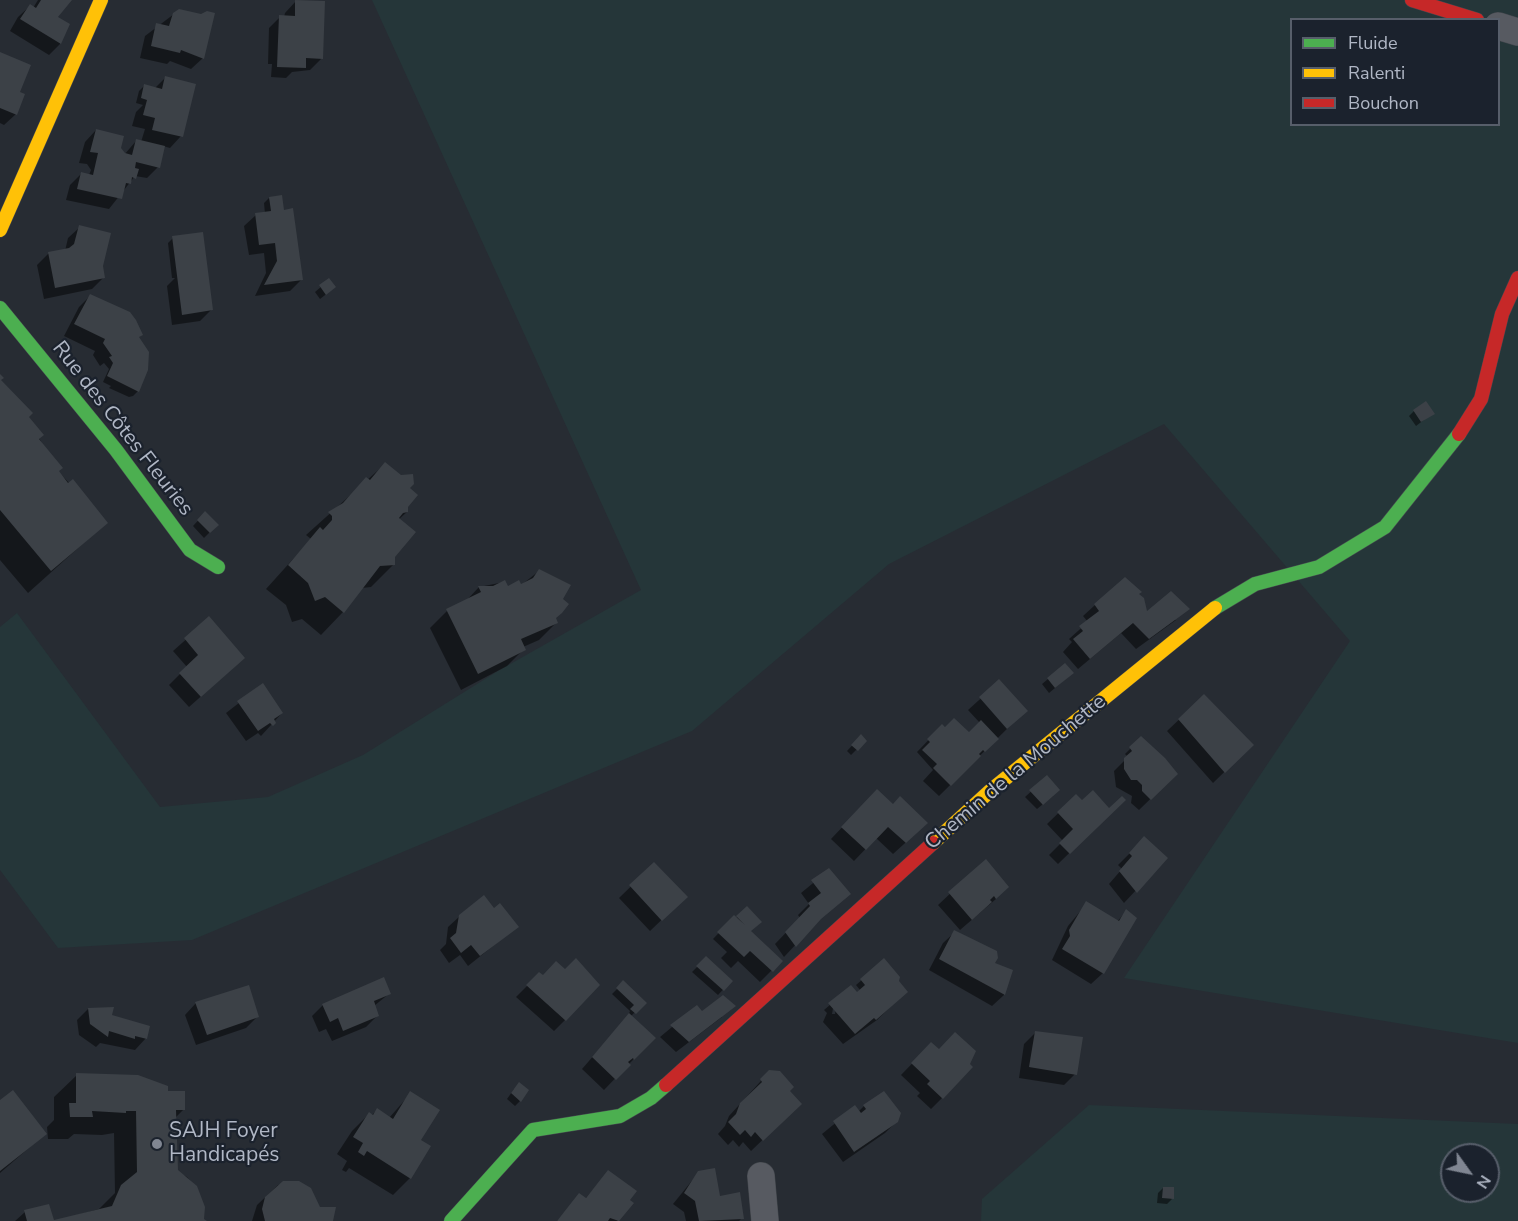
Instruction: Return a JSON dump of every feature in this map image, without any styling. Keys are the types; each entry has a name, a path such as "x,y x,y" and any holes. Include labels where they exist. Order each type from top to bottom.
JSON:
{"street":[{"path":"0,230 100,0"},
{"path":"1412,0 1470,18"},
{"path":"1500,27 1518,32"},
{"name":"Chemin de la Mouchette","path":"451,1221 533,1130 620,1116 651,1098 990,791 1224,600 1255,584 1319,567 1386,527 1453,443 1481,399 1502,314 1518,278"},
{"name":"Rue des Côtes Fleuries","path":"0,308 116,450 190,550 218,567"},
{"path":"761,1176 765,1221"}],"shaded area":[{"path":"372,0 1518,0 1518,1043 1124,978 1350,641 1164,424 889,564 692,731 192,940 58,948 0,870 0,627 17,613 160,807 268,797 363,755 498,671 641,590"},
{"path":"1089,1105 1518,1124 1518,1221 981,1221 982,1199"}],"building":[{"path":"41,0 72,0 58,17 70,24 61,44 20,19 30,4 36,8"},
{"path":"295,0 325,1 323,59 306,58 306,68 277,67 279,15 295,16"},
{"path":"179,9 201,14 207,11 215,13 204,59 181,50 180,53 151,46 156,23 169,26 173,13"},
{"path":"0,52 31,65 20,92 25,94 17,115 0,108"},
{"path":"165,76 196,84 183,137 152,130 155,118 143,115 147,100 141,98 144,84 162,89"},
{"path":"96,129 124,136 121,148 125,153 132,155 136,139 165,146 160,168 136,162 135,168 139,169 136,179 132,177 131,184 126,183 122,199 77,189 81,172 93,175 98,153 90,152"},
{"path":"282,195 284,210 293,208 303,280 264,285 277,261 275,243 259,245 255,213 271,211 269,197"},
{"path":"79,225 111,233 103,266 105,278 55,288 48,252 69,248 74,244"},
{"path":"203,232 213,310 182,315 172,236"},
{"path":"329,278 336,287 326,295 319,285"},
{"path":"90,294 130,312 136,320 143,335 139,337 149,352 148,370 139,392 107,376 113,363 109,357 112,356 103,343 105,339 74,324"},
{"path":"0,374 4,378 1,380 33,413 29,417 44,435 39,439 63,468 59,471 68,483 73,479 108,523 51,571 0,510"},
{"path":"1426,401 1435,414 1421,422 1413,410"},
{"path":"385,462 401,475 413,474 414,484 410,488 418,495 408,507 408,512 403,513 399,518 416,532 395,557 395,565 380,566 344,613 325,597 315,601 308,583 288,565 320,527 323,530 332,520 328,512 343,503 366,477 370,480"},
{"path":"205,511 219,525 210,533 197,520"},
{"path":"539,569 571,585 563,599 569,604 556,618 558,623 521,639 526,650 478,674 446,609 481,592 478,586 493,586 505,580 508,586 519,580 521,584 533,578"},
{"path":"1125,577 1142,592 1139,594 1144,598 1147,611 1171,591 1190,609 1149,639 1133,623 1090,659 1073,639 1083,631 1079,626 1099,611 1094,604"},
{"path":"209,616 245,658 201,697 179,673 198,655 184,638"},
{"path":"1065,663 1074,673 1055,688 1047,678"},
{"path":"999,679 1028,711 1007,729 979,697"},
{"path":"263,683 283,713 274,719 276,723 273,726 270,723 258,731 237,701"},
{"path":"1204,694 1254,745 1225,773 1178,719"},
{"path":"954,718 969,732 981,720 999,739 985,752 983,750 979,754 981,756 951,786 933,768 937,764 922,750 930,742 927,739 942,724 945,727"},
{"path":"861,734 867,741 858,751 851,745"},
{"path":"1141,736 1165,758 1178,774 1151,800 1142,791 1142,785 1137,780 1131,780 1124,769 1124,758 1132,751 1129,747"},
{"path":"1047,775 1060,790 1043,805 1029,790"},
{"path":"877,789 893,804 900,796 928,823 906,843 888,827 866,850 841,827"},
{"path":"1093,790 1109,808 1122,796 1126,800 1070,854 1059,843 1073,829 1057,812 1076,794 1082,800"},
{"path":"1144,836 1168,858 1137,893 1119,871 1132,856 1129,853"},
{"path":"986,859 1009,887 996,899 994,896 990,900 992,902 972,920 948,892"},
{"path":"654,862 688,897 662,921 629,885"},
{"path":"829,868 851,894 821,919 796,947 785,932 810,906 808,903 821,893 811,880"},
{"path":"484,895 494,908 500,903 519,927 480,956 471,945 461,953 450,938 456,933 459,915"},
{"path":"1086,901 1119,921 1126,909 1137,918 1104,974 1062,949 1070,936 1069,930"},
{"path":"747,906 762,922 751,931 783,961 773,972 750,951 744,957 717,932 734,915 745,925 736,916"},
{"path":"954,930 997,951 998,958 995,963 1013,970 1005,995 939,959"},
{"path":"706,956 733,981 724,991 696,966"},
{"path":"576,958 600,985 566,1021 526,985 539,972 543,975 556,961 565,969"},
{"path":"884,958 900,977 899,981 908,992 876,1020 874,1018 855,1034 828,1003 851,985 857,992 865,985 860,979"},
{"path":"384,977 391,994 374,1001 379,1016 343,1031 338,1018 330,1022 322,1004"},
{"path":"623,980 647,1003 636,1014 630,1009 634,1005 616,988"},
{"path":"249,985 259,1017 207,1035 195,1002"},
{"path":"723,995 736,1006 689,1042 670,1025 697,1005 702,1011"},
{"path":"114,1007 112,1015 150,1026 147,1039 135,1036 135,1039 109,1031 108,1037 90,1024 88,1008"},
{"path":"629,1013 656,1038 634,1060 633,1058 628,1062 631,1065 616,1080 592,1057"},
{"path":"1035,1031 1083,1037 1077,1075 1029,1067"},
{"path":"955,1032 976,1051 970,1064 973,1067 943,1099 927,1084 930,1081 911,1063 931,1042 939,1049"},
{"path":"769,1070 780,1071 794,1087 790,1091 802,1104 763,1141 755,1132 751,1137 745,1130 740,1135 728,1122 736,1114 740,1103 762,1082 760,1079"},
{"name":"SAJH Foyer Handicapés","path":"76,1073 138,1075 168,1086 168,1091 185,1091 185,1110 176,1110 178,1170 197,1186 205,1207 204,1219 207,1221 27,1221 24,1210 49,1204 54,1220 112,1206 121,1185 137,1172 136,1111 126,1111 126,1113 92,1111 93,1117 70,1117 69,1103 76,1103"},
{"path":"519,1082 529,1090 521,1102 511,1093"},
{"path":"13,1090 47,1134 0,1171 0,1100"},
{"path":"410,1091 440,1110 421,1140 431,1146 411,1179 367,1151 364,1156 358,1152 363,1143 353,1137 369,1112 373,1115 377,1108 393,1119"},
{"path":"884,1091 901,1113 898,1122 854,1152 833,1121 855,1105 861,1113 866,1109 863,1105"},
{"path":"715,1168 720,1196 740,1192 744,1219 699,1221 695,1201 684,1193 698,1171"},
{"path":"608,1170 637,1191 630,1200 634,1203 619,1221 610,1218 608,1221 557,1221 579,1193 586,1198"},
{"path":"283,1181 299,1181 311,1188 320,1207 336,1207 333,1221 265,1221 262,1209 265,1197"},
{"path":"1163,1187 1174,1187 1174,1199 1162,1198"}],"traffic: fast":[{"path":"0,308 116,450 190,550 218,567"},
{"path":"1215,608 1255,584 1319,567 1385,527 1459,434"},
{"path":"451,1221 533,1130 620,1116 651,1098 666,1085"}],"traffic: slow":[{"path":"0,230 101,0"},
{"path":"933,843 990,791 1215,608"}],"traffic: jam":[{"path":"1412,0 1470,18"},
{"path":"1459,434 1481,399 1502,314 1518,278"},
{"path":"666,1085 933,843"}],"place":[{"name":"SAJH Foyer Handicapés","path":"157,1144"}]}
